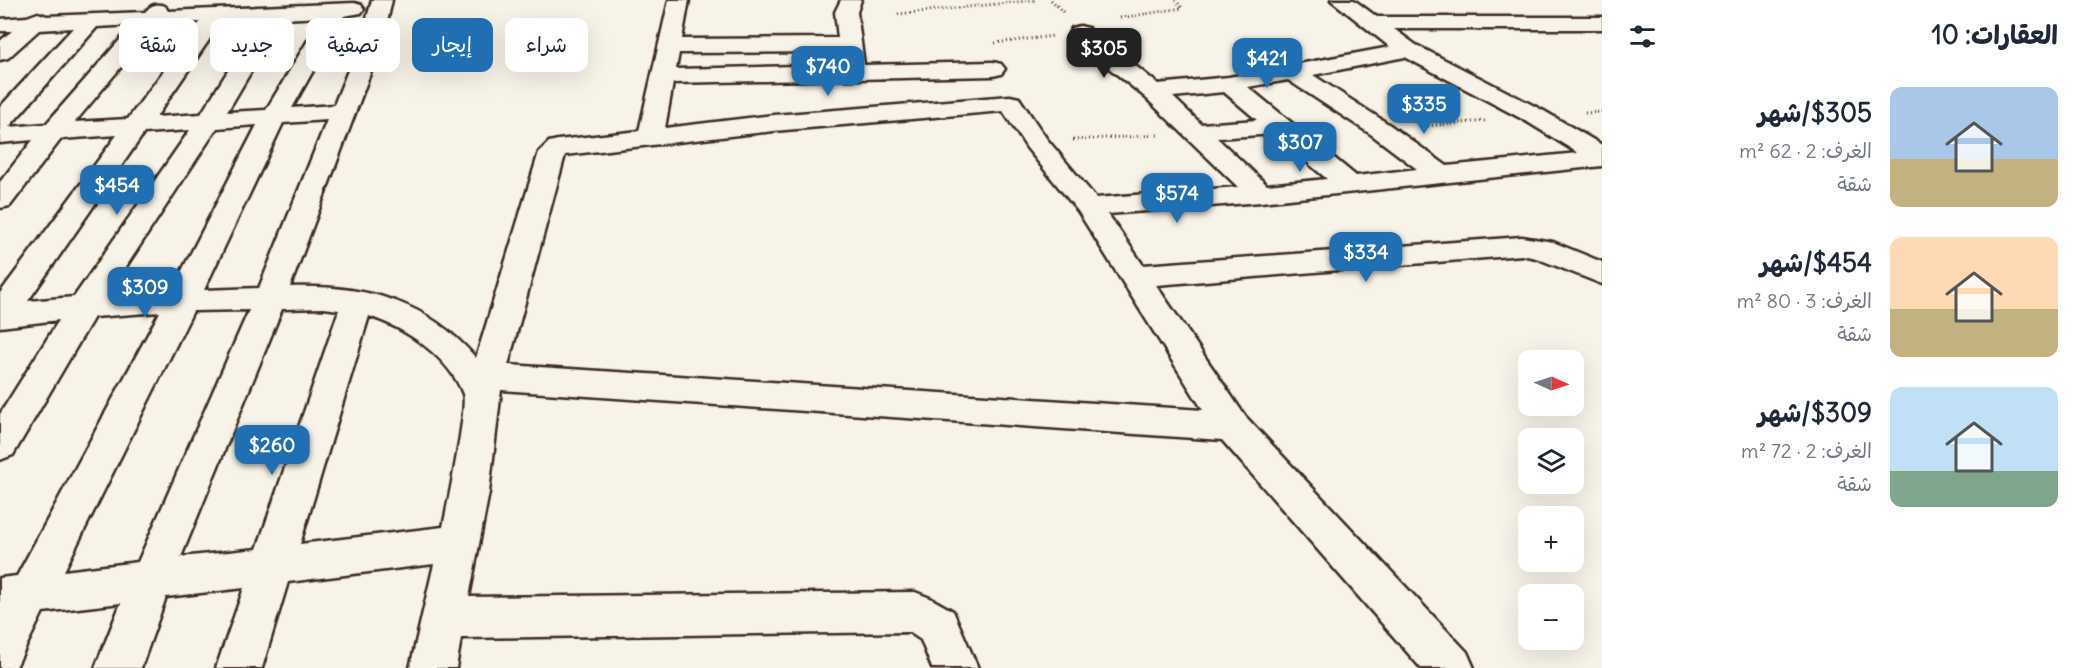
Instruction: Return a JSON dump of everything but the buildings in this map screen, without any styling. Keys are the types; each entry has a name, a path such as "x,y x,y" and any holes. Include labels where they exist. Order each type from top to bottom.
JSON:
{"street":[{"path":"0,53 30,24 67,0"},
{"path":"148,18 168,0"},
{"path":"650,137 679,0"},
{"path":"851,0 846,12 854,72"},
{"path":"1341,0 1408,50 1535,116 1602,157"},
{"path":"118,668 152,580 271,297 373,36 381,4 337,10 148,18"},
{"path":"0,652 14,596 183,300 274,117 337,10"},
{"path":"0,445 85,306 209,121 275,13"},
{"path":"1,314 216,15"},
{"path":"0,25 119,20"},
{"path":"0,122 91,21"},
{"path":"1373,23 1602,23"},
{"path":"1080,33 1153,92 1261,194"},
{"path":"669,46 851,45"},
{"path":"1153,92 1228,84 1408,50"},
{"path":"0,200 119,53"},
{"path":"663,76 993,69"},
{"path":"1294,73 1381,130 1441,175"},
{"path":"1228,84 1350,185"},
{"path":"433,668 470,492 484,386 552,152 563,146 774,123 1010,104 1036,143 1089,207 1232,426 1451,668"},
{"path":"0,135 343,112"},
{"path":"1193,132 1278,126"},
{"path":"1089,207 1261,194 1602,157"},
{"path":"1135,276 1522,246 1542,249 1602,274"},
{"path":"1,314 183,300 324,297 358,301 417,323 436,337 484,386 1232,426"},
{"path":"239,668 358,301"},
{"path":"14,596 460,543"},
{"path":"444,618 915,612 937,626 955,668"}],"path":[{"path":"898,14 1036,0"},
{"path":"1120,18 1182,8 1176,0"},
{"path":"993,69 991,48 994,43 1080,33"},
{"path":"1381,130 1535,116"},
{"path":"1036,143 1193,132"}]}
